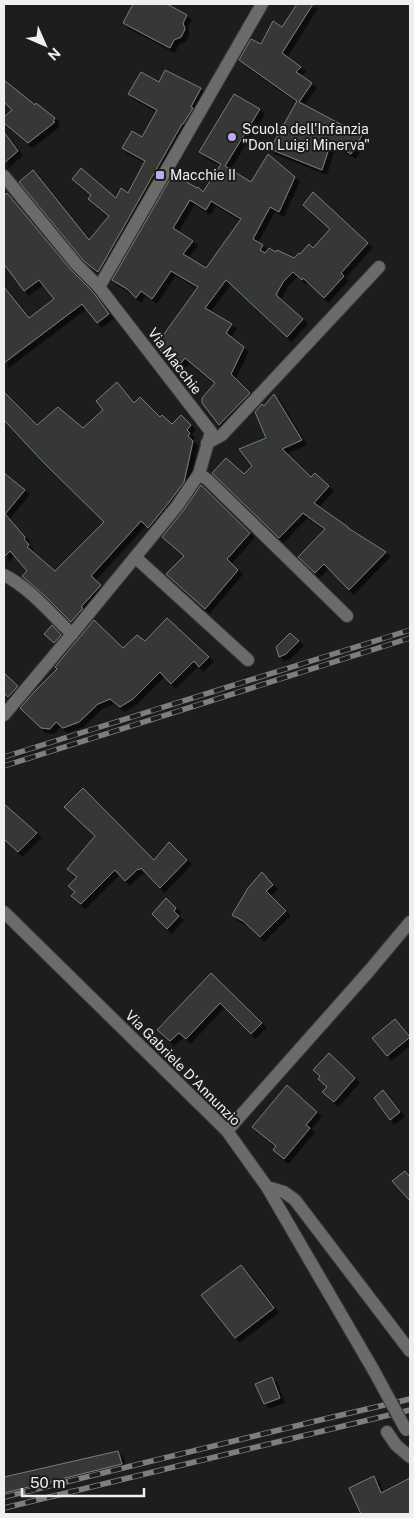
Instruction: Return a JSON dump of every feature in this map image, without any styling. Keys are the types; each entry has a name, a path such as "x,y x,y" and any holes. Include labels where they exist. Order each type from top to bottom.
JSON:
{"street":[{"path":"4,176 77,265 99,287 262,4"},
{"path":"208,443 222,435 379,267"},
{"name":"Via Macchie","path":"4,715 177,506 199,474 211,432 99,287"},
{"path":"199,474 208,480 347,616"},
{"path":"135,557 248,660"},
{"path":"4,575 24,588 72,634"},
{"name":"Via Gabriele D'Annunzio","path":"4,912 227,1131 267,1187 408,1432"},
{"path":"227,1131 343,1001 410,922"},
{"path":"267,1187 284,1192 295,1200 410,1351"},
{"path":"387,1432 396,1445 410,1457"}],"building":[{"path":"133,4 167,4 187,15 183,23 185,29 181,37 174,40 170,48 123,23"},
{"path":"297,4 313,4 282,53 301,67 296,72 312,83 299,102 363,134 351,154 331,142 322,170 270,149 297,101 239,60 251,39 261,44 273,21 282,27"},
{"path":"165,70 201,88 191,107 193,108 98,272 83,260 19,182 33,170 89,240 109,216 88,199 91,195 72,179 81,168 116,198 121,188 128,193 145,161 122,148 132,131 142,137 157,110 128,94 141,72 159,82"},
{"path":"4,80 35,105 36,103 55,118 53,121 55,122 28,143 4,123 4,117 12,110 4,102"},
{"path":"234,94 260,109 225,166 251,182 268,154 295,177 279,212 270,207 253,239 263,245 260,250 265,253 269,248 294,258 309,244 313,248 330,229 303,205 313,192 368,243 341,273 344,276 324,298 303,278 302,280 293,272 283,282 276,295 303,319 287,337 226,280 205,308 232,324 226,333 244,347 231,374 250,393 219,425 202,403 202,398 215,383 185,358 176,369 156,345 198,287 171,271 152,299 141,291 136,298 127,289 112,280 173,174 198,187 203,192 221,164 199,152","holes":["190,200 206,210 211,201 241,219 206,268 183,254 193,241 173,228"]},
{"path":"4,132 18,151 4,163"},
{"path":"7,193 71,270 93,292 109,314 97,323 82,304 4,363 4,287 29,318 54,299 39,280 24,291 4,264 4,196"},
{"path":"117,382 134,403 140,397 160,417 162,415 172,424 181,415 191,425 187,430 190,433 188,436 193,441 184,482 148,528 141,521 91,576 101,585 81,607 83,608 71,622 22,576 27,571 10,551 4,557 4,473 25,490 5,514 25,537 24,539 29,545 27,547 55,571 104,522 44,463 4,420 4,392 37,425 58,407 83,428 103,410 96,401"},
{"path":"274,394 302,440 282,449 311,477 315,473 329,486 314,503 348,528 386,552 349,590 324,564 315,573 298,557 325,529 303,513 279,538 212,473 226,458 244,474 252,466 239,449 266,438 255,412 262,404 264,406"},
{"path":"201,485 250,533 227,559 238,570 205,609 166,574 184,556 162,537"},
{"path":"167,618 209,657 199,667 194,661 171,684 160,672 133,699 120,707 110,699 98,704 79,722 63,728 56,722 50,729 41,728 20,708 57,669 55,667 94,620 123,648 137,635 145,641"},
{"path":"52,625 61,635 54,643 44,634"},
{"path":"290,633 299,641 286,654 279,657 276,647"},
{"path":"4,673 18,686 8,697 4,693"},
{"path":"83,788 154,860 169,842 187,860 160,888 141,868 125,881 115,870 81,904 71,896 75,892 68,886 77,877 67,869 95,836 64,807"},
{"path":"4,804 37,833 18,852 4,839"},
{"path":"262,872 273,885 266,891 286,911 260,937 243,921 232,915 248,888"},
{"path":"166,898 176,908 174,911 179,916 167,929 152,914"},
{"path":"211,973 262,1023 251,1034 220,1003 186,1039 179,1033 170,1041 157,1030"},
{"path":"395,1019 410,1037 387,1056 372,1038"},
{"path":"329,1053 355,1078 334,1102 322,1092 327,1087 318,1079 320,1076 313,1070"},
{"path":"287,1085 317,1112 306,1125 310,1128 284,1159 273,1150 276,1146 252,1127"},
{"path":"383,1090 400,1112 390,1120 374,1098"},
{"path":"405,1171 410,1177 410,1201 392,1181"},
{"path":"241,1265 274,1308 235,1338 201,1295"},
{"path":"272,1377 280,1398 264,1404 255,1384"},
{"path":"118,1451 122,1464 4,1493 4,1477"},
{"path":"374,1476 381,1493 410,1478 410,1514 361,1514 349,1488"}],"railway":[{"path":"4,757 410,630"},
{"path":"4,766 410,638"},
{"path":"4,1497 410,1399"},
{"path":"4,1508 410,1410"}],"place":[{"name":"Scuola dell'Infanzia \"Don Luigi Minerva\"","path":"232,137"},
{"name":"Macchie II","path":"160,175"}]}
